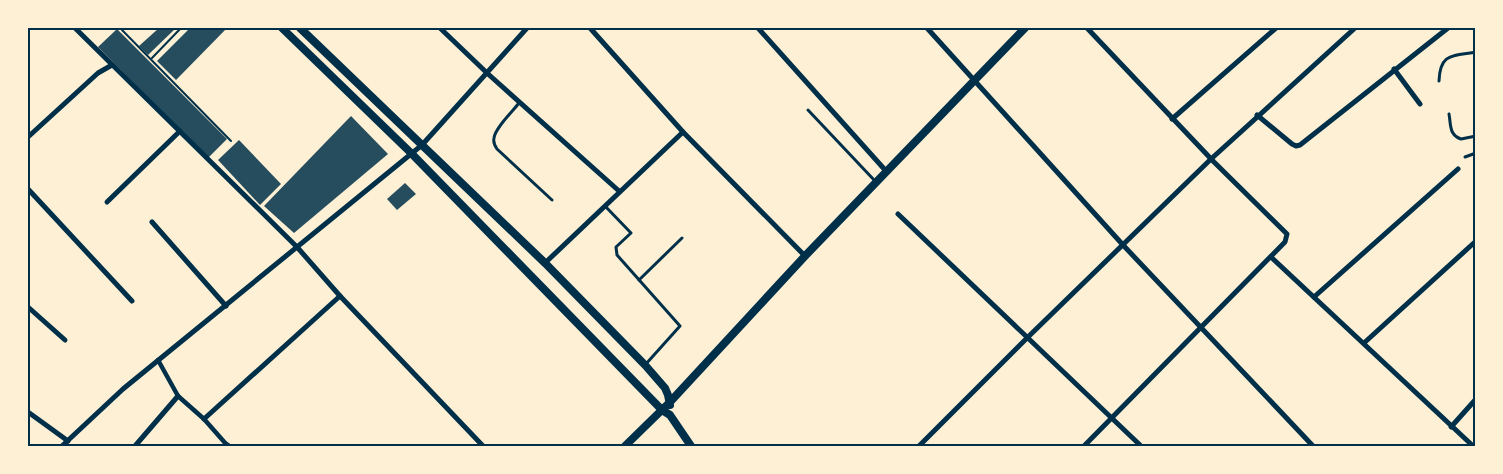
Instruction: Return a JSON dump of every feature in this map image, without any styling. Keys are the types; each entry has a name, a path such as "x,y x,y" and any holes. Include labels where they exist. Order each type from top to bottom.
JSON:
{"street":[{"path":"75,28 297,246 340,296 483,446"},
{"path":"282,28 411,153 662,410 670,415 691,446"},
{"path":"300,28 545,263 645,365 665,388 670,402 670,415"},
{"path":"440,28 487,73 620,191"},
{"path":"62,446 158,360 422,145 527,28"},
{"path":"590,28 683,132 805,256"},
{"path":"758,28 886,171"},
{"path":"927,28 1123,245 1313,446"},
{"path":"625,446 670,402 805,256 1025,28"},
{"path":"1084,446 1271,257 1285,242 1287,234 1172,119 1087,28"},
{"path":"1172,119 1276,28"},
{"path":"919,446 1211,158 1355,28"},
{"path":"1257,116 1292,144 1300,145 1448,28"},
{"path":"28,137 98,73 112,66"},
{"path":"1394,69 1420,104"},
{"path":"107,202 180,131"},
{"path":"545,263 683,132"},
{"path":"1314,297 1458,170"},
{"path":"28,189 132,301"},
{"path":"898,214 1141,446"},
{"path":"152,222 226,306"},
{"path":"1364,343 1476,241"},
{"path":"1271,257 1473,446"},
{"path":"204,419 340,296"},
{"path":"28,307 66,340"},
{"path":"158,360 178,396 204,419 227,446"},
{"path":"135,446 178,396"},
{"path":"1451,427 1476,399"},
{"path":"28,412 68,441"}],"lane":[{"path":"1439,81 1440,67 1445,60 1454,56 1476,52"},
{"path":"520,102 496,133 493,139 494,144 497,150 552,200"},
{"path":"808,110 876,182"},
{"path":"1449,114 1452,132 1457,138 1476,136"},
{"path":"1465,157 1476,153"},
{"path":"604,205 631,233 616,247 615,251 680,326 645,365"},
{"path":"639,280 682,238"}],"path":[{"path":"151,59 181,28"},
{"path":"122,30 231,141"}],"building":[{"path":"159,28 176,28 148,55 139,46"},
{"path":"190,28 227,28 176,80 157,61"},
{"path":"117,29 227,139 208,158 98,47"},
{"path":"351,116 388,154 294,233 264,206"},
{"path":"239,140 281,184 260,205 218,160"},
{"path":"405,183 416,194 397,210 387,199"}]}
